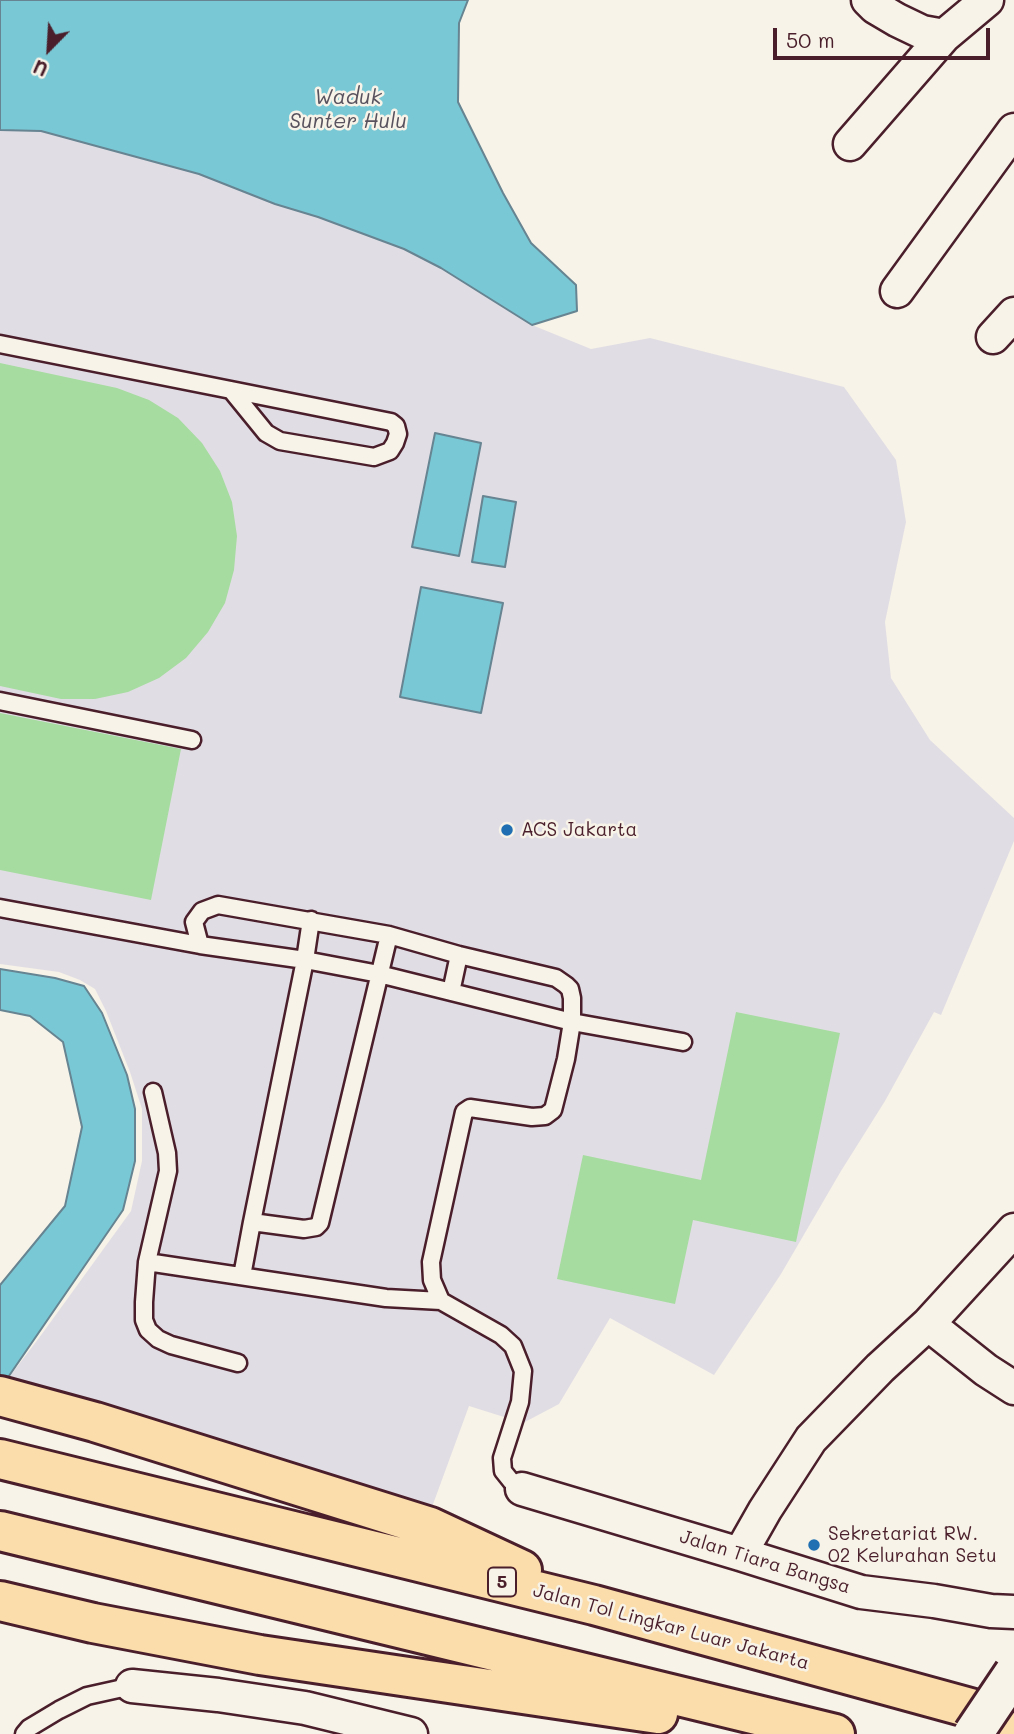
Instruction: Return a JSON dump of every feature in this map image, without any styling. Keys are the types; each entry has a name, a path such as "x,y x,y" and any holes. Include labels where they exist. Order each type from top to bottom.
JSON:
{"highway":[{"path":"0,1396 94,1422 429,1527 594,1605"},
{"name":"Jalan Tol Lingkar Luar Jakarta","path":"0,1460 594,1605 1014,1720"},
{"path":"0,1531 835,1734"},
{"path":"0,1601 93,1623 260,1655 795,1734"}],"street":[{"path":"868,0 875,7 922,32 944,36"},
{"path":"850,145 944,36 987,0"},
{"path":"897,291 1014,130"},
{"path":"993,337 1014,314"},
{"path":"740,1554 811,1439 880,1368 928,1324 1014,1230"},
{"path":"928,1324 986,1370 1014,1388"},
{"name":"Jalan Tiara Bangsa","path":"522,1489 861,1592 1014,1612"},
{"path":"972,1734 1014,1673"},
{"path":"132,1686 305,1708 338,1726 411,1734"}],"lane":[{"path":"0,344 231,390 391,422 396,426 398,434 390,451 374,457 280,441 266,433 231,390"},
{"path":"0,701 192,740"},
{"path":"200,945 194,922 202,911 218,905 389,935 556,978 570,989 572,1022 553,1110 545,1116 532,1117 470,1108 464,1112 430,1262 432,1280 441,1301"},
{"path":"0,908 200,945 379,974 572,1022 682,1042"},
{"path":"242,1276 311,920"},
{"path":"251,1222 304,1229 316,1227 320,1223 389,935"},
{"path":"451,992 459,955"},
{"path":"153,1092 167,1153 168,1171 147,1262 145,1320 148,1330 171,1345 238,1363"},
{"path":"147,1262 386,1298 441,1301 501,1335 513,1346 523,1371 520,1402 502,1458 503,1471 522,1489"},
{"path":"24,1734 29,1728 87,1696 132,1686"}],"shaded area":[{"name":"ACS Jakarta","path":"0,130 41,131 199,174 275,204 318,217 404,249 441,268 532,325 591,349 650,338 844,387 896,460 906,522 885,622 891,678 930,740 1014,818 1014,841 941,1015 934,1012 885,1101 781,1274 714,1375 610,1318 559,1404 523,1423 469,1406 432,1507 6,1381 131,1211 142,1161 142,1109 130,1072 95,989 59,972 0,964"}],"green space":[{"path":"0,363 117,388 149,400 178,418 202,443 220,471 232,502 237,536 234,570 225,603 208,632 186,658 159,678 128,692 95,699 61,699 0,686"},
{"path":"0,713 181,749 151,900 0,870"},
{"path":"736,1012 840,1033 796,1242 693,1220 675,1304 557,1279 583,1155 701,1180"}],"water":[{"name":"Waduk Sunter Hulu","path":"0,0 468,0 459,23 458,102 531,243 576,285 577,311 532,325 441,268 404,249 318,217 275,204 199,174 41,131 0,130"},
{"path":"435,433 481,443 459,556 412,547"},
{"path":"483,496 516,502 505,567 472,562"},
{"path":"421,587 503,603 481,713 400,697"},
{"path":"0,969 84,986 102,1013 127,1075 135,1109 135,1161 123,1210 0,1389 0,1285 65,1206 82,1127 63,1042 30,1016 0,1010"}],"place":[{"name":"ACS Jakarta","path":"507,830"},
{"name":"Sekretariat RW. 02 Kelurahan Setu","path":"814,1545"}]}
